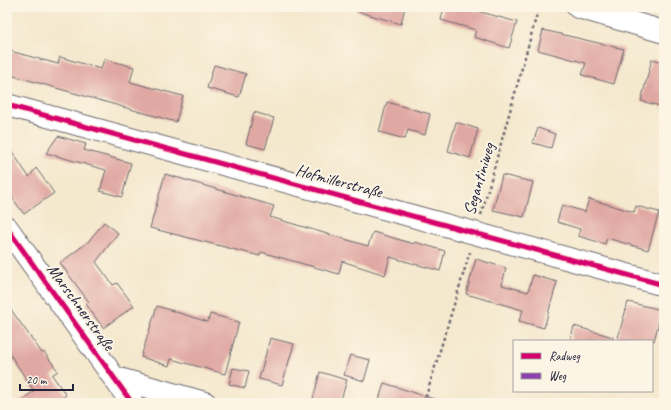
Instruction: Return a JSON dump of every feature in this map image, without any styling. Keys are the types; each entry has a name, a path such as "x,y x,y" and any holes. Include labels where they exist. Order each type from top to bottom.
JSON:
{"street":[{"path":"578,7 664,32"},
{"name":"Hofmillerstraße","path":"7,105 664,285"},
{"name":"Marschnerstraße","path":"7,228 116,378 132,403"},
{"path":"116,378 205,403"}],"building":[{"path":"357,7 405,7 401,24 356,11"},
{"path":"444,7 463,7 517,22 509,48 474,37 476,30 441,20"},
{"path":"543,30 624,49 614,84 582,75 586,63 538,50"},
{"path":"10,51 58,64 60,57 101,69 104,59 134,67 130,82 183,96 176,122 7,74 7,62"},
{"path":"652,59 664,62 664,107 641,101"},
{"path":"214,65 246,74 239,97 207,88"},
{"path":"387,102 430,114 425,135 408,130 405,139 379,132"},
{"path":"254,112 274,118 265,149 246,144"},
{"path":"456,122 478,129 470,158 448,151"},
{"path":"538,128 555,134 551,148 533,143"},
{"path":"58,136 86,144 84,150 131,163 122,197 100,191 106,170 46,153"},
{"path":"7,144 29,177 36,168 54,193 24,214 7,191"},
{"path":"165,174 274,206 270,217 368,246 373,232 445,251 440,271 390,257 385,275 342,261 339,274 261,252 260,256 150,228"},
{"path":"502,175 533,182 524,217 493,210"},
{"path":"589,199 634,212 636,206 659,212 648,250 607,238 605,244 578,236 580,229 557,222 562,205 585,212"},
{"path":"104,222 118,233 96,262 113,285 117,283 134,306 103,328 86,304 89,302 60,263 88,242"},
{"path":"476,259 506,268 502,285 528,292 533,275 557,282 544,328 519,321 523,310 466,294"},
{"path":"628,302 662,310 654,341 617,340"},
{"path":"7,304 42,353 44,352 58,371 52,375 66,395 55,403 17,403 34,391 7,350"},
{"path":"157,306 208,322 210,314 239,322 225,374 171,359 169,366 141,357"},
{"path":"574,326 613,337 612,340 570,340"},
{"path":"270,338 294,344 282,385 259,379"},
{"path":"350,355 370,360 364,381 344,375"},
{"path":"233,368 249,371 245,388 229,384"},
{"path":"320,372 347,380 340,403 312,403"},
{"path":"384,383 437,400 437,403 378,403"}],"marked path":[{"path":"662,7 664,11"}],"cycle path":[{"path":"7,105 664,285"},
{"path":"7,228 132,403"}]}
